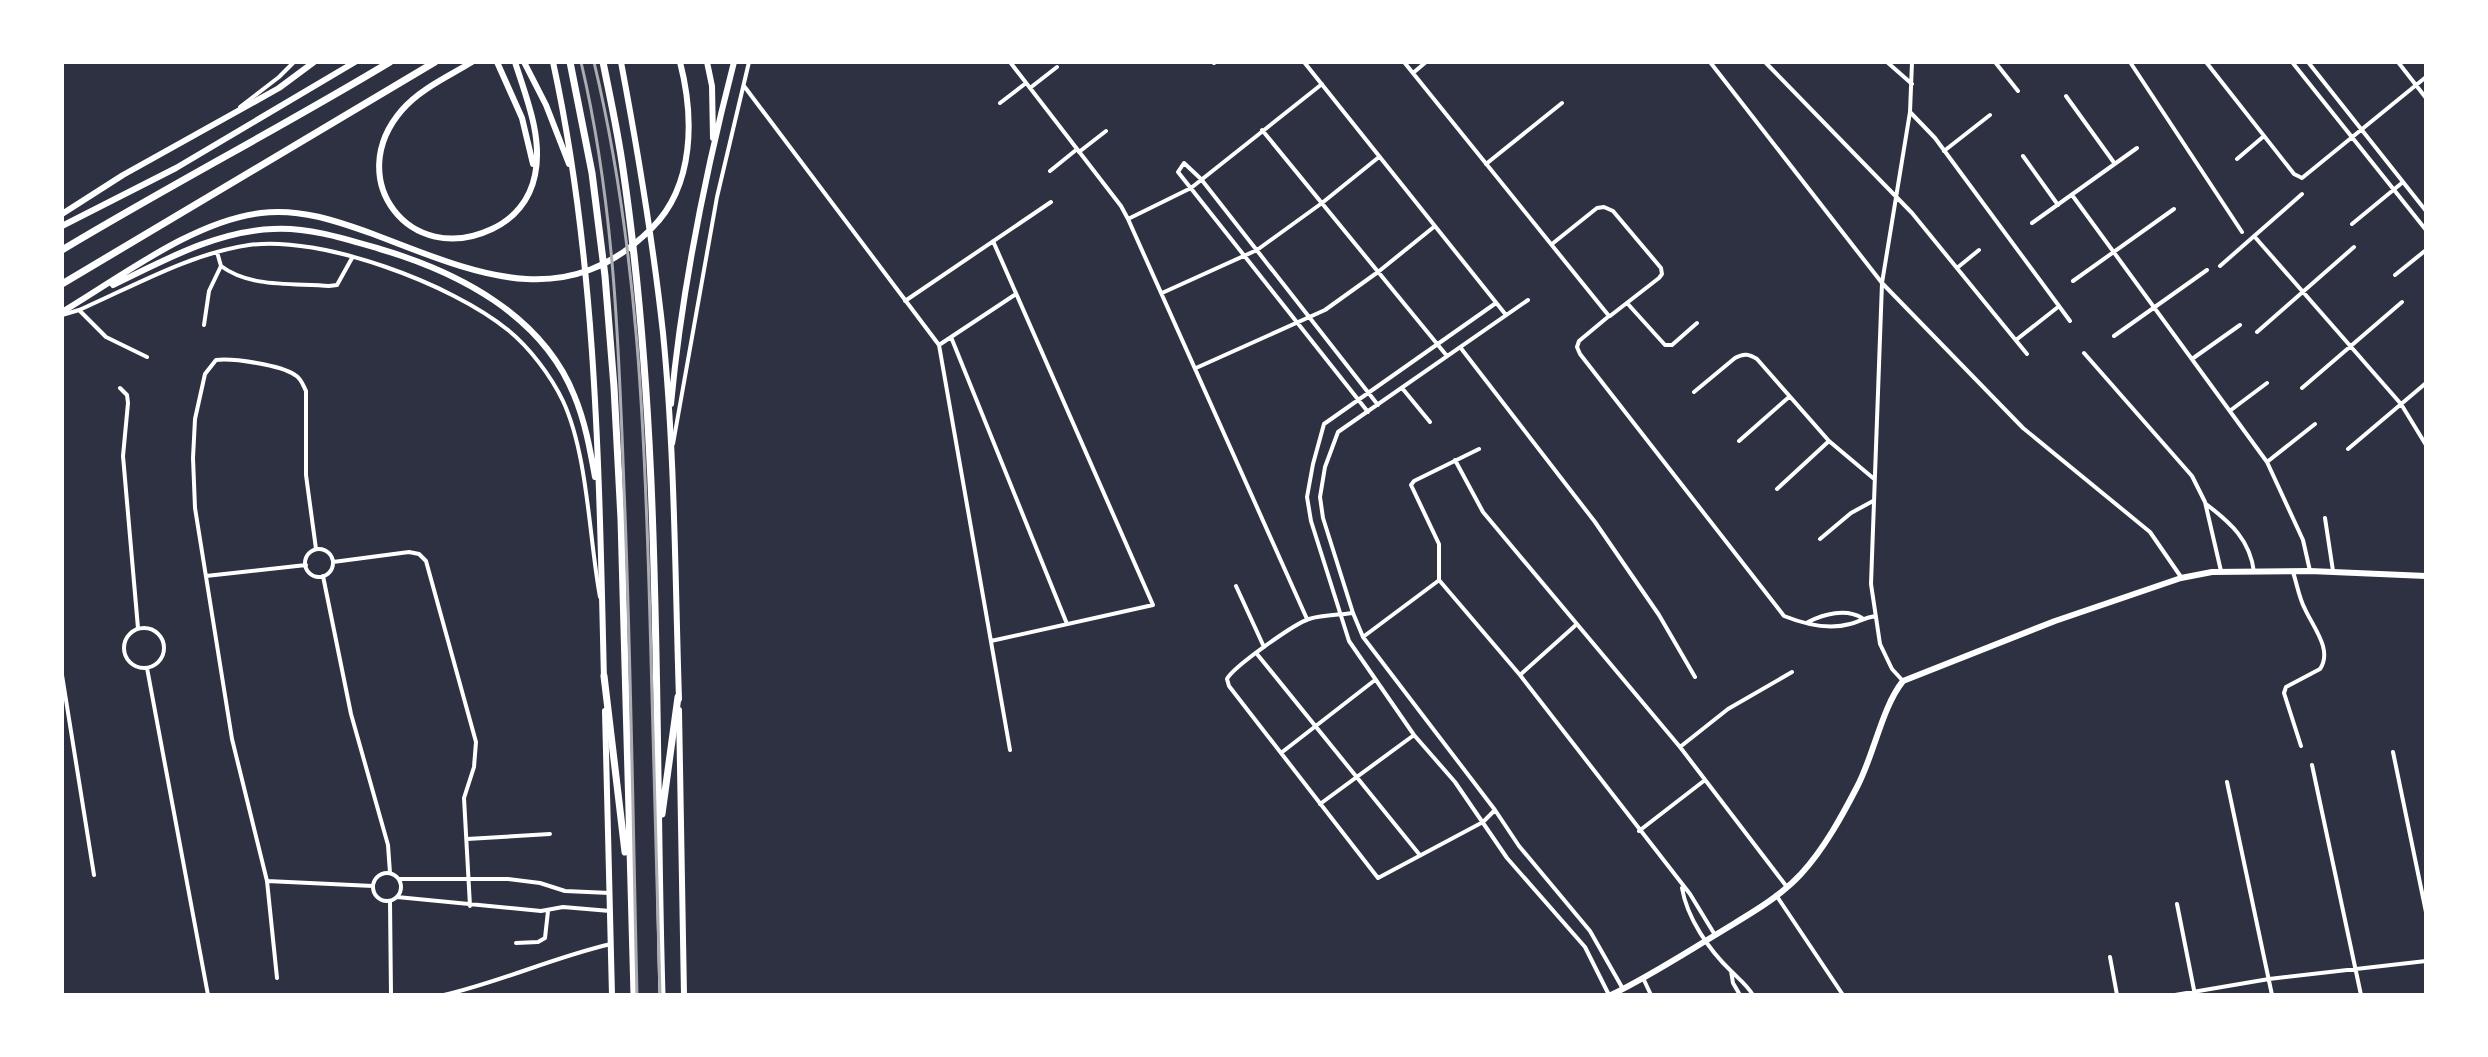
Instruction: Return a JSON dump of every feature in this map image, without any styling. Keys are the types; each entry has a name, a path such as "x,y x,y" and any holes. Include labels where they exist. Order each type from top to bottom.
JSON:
{"main road":[{"path":"62,214 123,175 279,88 314,62"},
{"path":"62,226 176,168 355,62"},
{"path":"62,250 149,197 298,117 390,62"},
{"path":"62,284 435,62"},
{"path":"472,62 402,109 382,146 377,168 390,207 408,223 432,236 460,241 500,225 519,212 535,175 537,150 534,128 515,62"},
{"path":"497,62 522,118 535,175"},
{"path":"524,62 546,105 575,178"},
{"path":"553,62 575,178 587,286 600,508 612,995"},
{"path":"570,62 592,173 614,387 634,995"},
{"path":"603,62 623,167 645,384 653,514 662,995"},
{"path":"621,62 641,164 663,333 671,456 684,995"},
{"path":"78,306 185,238 209,226 263,212 320,216 473,272 526,281 575,276 612,260 656,224 679,187 689,133 688,101 680,62"},
{"path":"707,62 712,86 713,146"},
{"path":"669,423 688,268 734,62"},
{"path":"62,313 204,243 251,231 274,228 302,230 407,257 461,280 486,296 521,321 547,349 573,393 590,451 600,508"},
{"path":"1610,995 1715,935 1787,887 1809,865 1857,788 1893,696 1903,681 2055,621 2181,578 2222,573 2310,571 2426,576"},
{"path":"604,676 631,898"},
{"path":"658,836 678,697"}],"street":[{"path":"218,123 294,62"},
{"path":"671,456 717,197 749,62"},
{"path":"1010,62 1128,219 1307,619"},
{"path":"1304,62 1506,315"},
{"path":"1404,62 1609,316"},
{"path":"1413,73 1426,62"},
{"path":"1710,62 1882,283 2023,428 2150,532 2181,578"},
{"path":"1765,62 1896,196 2027,354"},
{"path":"1887,62 1912,84"},
{"path":"1903,681 1886,659 1880,644 1871,584 1882,283 1910,112 1912,62"},
{"path":"1995,62 2018,91"},
{"path":"2130,62 2242,232"},
{"path":"2206,62 2294,174 2302,178 2426,77"},
{"path":"2292,62 2426,230"},
{"path":"2308,62 2426,211"},
{"path":"2398,62 2426,98"},
{"path":"1000,103 1057,67"},
{"path":"1128,219 1191,188 1322,84"},
{"path":"744,86 939,345 1010,750"},
{"path":"2066,96 2115,164"},
{"path":"1486,164 1562,103"},
{"path":"1910,112 1944,151 2070,321"},
{"path":"1944,151 1990,115"},
{"path":"1262,130 1447,356"},
{"path":"1050,171 1106,131"},
{"path":"2237,159 2264,136"},
{"path":"2032,223 2137,148"},
{"path":"1162,293 1257,250 1322,203 1379,156"},
{"path":"2023,156 2058,205"},
{"path":"1368,412 1178,172 1184,163 1201,179 1378,405"},
{"path":"2352,224 2403,182"},
{"path":"2220,266 2302,194"},
{"path":"2072,195 2267,462 2303,540 2310,571"},
{"path":"905,301 1051,202"},
{"path":"1552,244 1597,208 1604,207 1613,211 1661,268 1662,274 1579,341 1577,347 1784,616 1819,627 1853,624 1862,618 1875,616"},
{"path":"2073,281 2174,209"},
{"path":"1196,368 1311,318 1378,272 1435,226"},
{"path":"2254,236 2401,404 2426,445"},
{"path":"991,641 1153,605 993,241"},
{"path":"147,357 106,337 78,306 217,252 275,242 331,250 352,257 429,284 491,317 511,332 553,382 564,403 579,454 603,616"},
{"path":"2257,332 2354,247"},
{"path":"1957,268 1979,250"},
{"path":"2395,275 2426,250"},
{"path":"217,252 221,266 229,272 261,281 337,285 352,257"},
{"path":"204,325 209,291 221,266"},
{"path":"2114,336 2207,270"},
{"path":"939,345 1016,294"},
{"path":"1528,300 1338,432 1325,467 1320,497 1323,518 1363,637 1519,846 1590,931 1623,989"},
{"path":"2302,388 2402,302"},
{"path":"1496,303 1324,424 1307,497 1311,521 1349,641 1414,735 1455,782 1507,858 1579,939 1610,995"},
{"path":"1627,303 1665,345 1672,345 1697,323"},
{"path":"2016,340 2058,307"},
{"path":"2192,359 2240,325"},
{"path":"951,337 1067,624"},
{"path":"1460,347 1595,522 1659,615 1695,677"},
{"path":"2084,353 2192,476 2205,502 2222,573"},
{"path":"1694,392 1741,354 1750,355 1757,359 1829,441 1873,478"},
{"path":"277,978 267,881 232,739 195,508 195,419 203,382 209,366 216,360 243,361 293,373 301,381 306,391 306,475 316,549"},
{"path":"2231,410 2267,383"},
{"path":"2348,449 2426,383"},
{"path":"120,388 127,395 128,403 123,456 138,628"},
{"path":"1402,388 1430,422"},
{"path":"1739,441 1789,397"},
{"path":"2267,462 2315,424"},
{"path":"1777,489 1829,441"},
{"path":"1479,449 1411,485 1439,544 1439,580 1520,675 1690,894 1715,935"},
{"path":"1455,460 1483,512 1680,747 1787,887"},
{"path":"1820,539 1851,513 1873,501"},
{"path":"2205,502 2244,539 2252,554 2254,572"},
{"path":"2325,518 2334,573"},
{"path":"316,549 326,550 333,562 332,569 323,576 314,576 306,565 308,555 316,549"},
{"path":"333,562 409,552 419,554 426,561 476,742 474,767 464,798 470,906"},
{"path":"206,576 306,565"},
{"path":"2293,572 2304,608 2322,642 2325,656 2320,669 2286,687 2284,693 2301,746"},
{"path":"323,576 351,714 388,845 390,873"},
{"path":"1363,637 1439,580"},
{"path":"1236,586 1264,647"},
{"path":"1808,622 1819,617 1852,612 1862,618"},
{"path":"1353,613 1307,619 1231,673 1227,679 1229,686 1378,878 1483,822 1495,810"},
{"path":"1520,675 1577,624"},
{"path":"138,628 149,628 158,633 163,643 163,654 157,663 147,668 129,662 124,653 124,643 129,634 138,628"},
{"path":"1256,654 1419,854"},
{"path":"147,668 208,995"},
{"path":"1680,747 1728,709 1792,672"},
{"path":"62,675 65,715 94,875"},
{"path":"1281,753 1375,680"},
{"path":"1320,804 1414,735"},
{"path":"2393,752 2426,912"},
{"path":"2312,765 2361,995"},
{"path":"1639,831 1705,780"},
{"path":"2227,782 2272,995"},
{"path":"467,839 550,834"},
{"path":"390,873 399,879 508,879 540,883 565,891 610,893"},
{"path":"390,873 377,877 373,886 378,898 390,901 397,897 402,889 399,879"},
{"path":"267,881 373,886"},
{"path":"1682,885 1684,900 1705,941 1731,971 1741,977 1753,995"},
{"path":"1776,895 1843,995"},
{"path":"397,897 470,906 610,911"},
{"path":"390,901 391,995"},
{"path":"2177,904 2194,993"},
{"path":"516,943 538,942 545,938 548,911"},
{"path":"444,995 611,944"},
{"path":"2110,957 2117,995"},
{"path":"2175,995 2269,979 2426,961"},
{"path":"1731,971 1740,995"},
{"path":"1643,978 1651,995"}],"railway":[{"path":"581,62 601,167 617,327 637,995"},
{"path":"594,62 621,200 642,409 660,995"}]}
